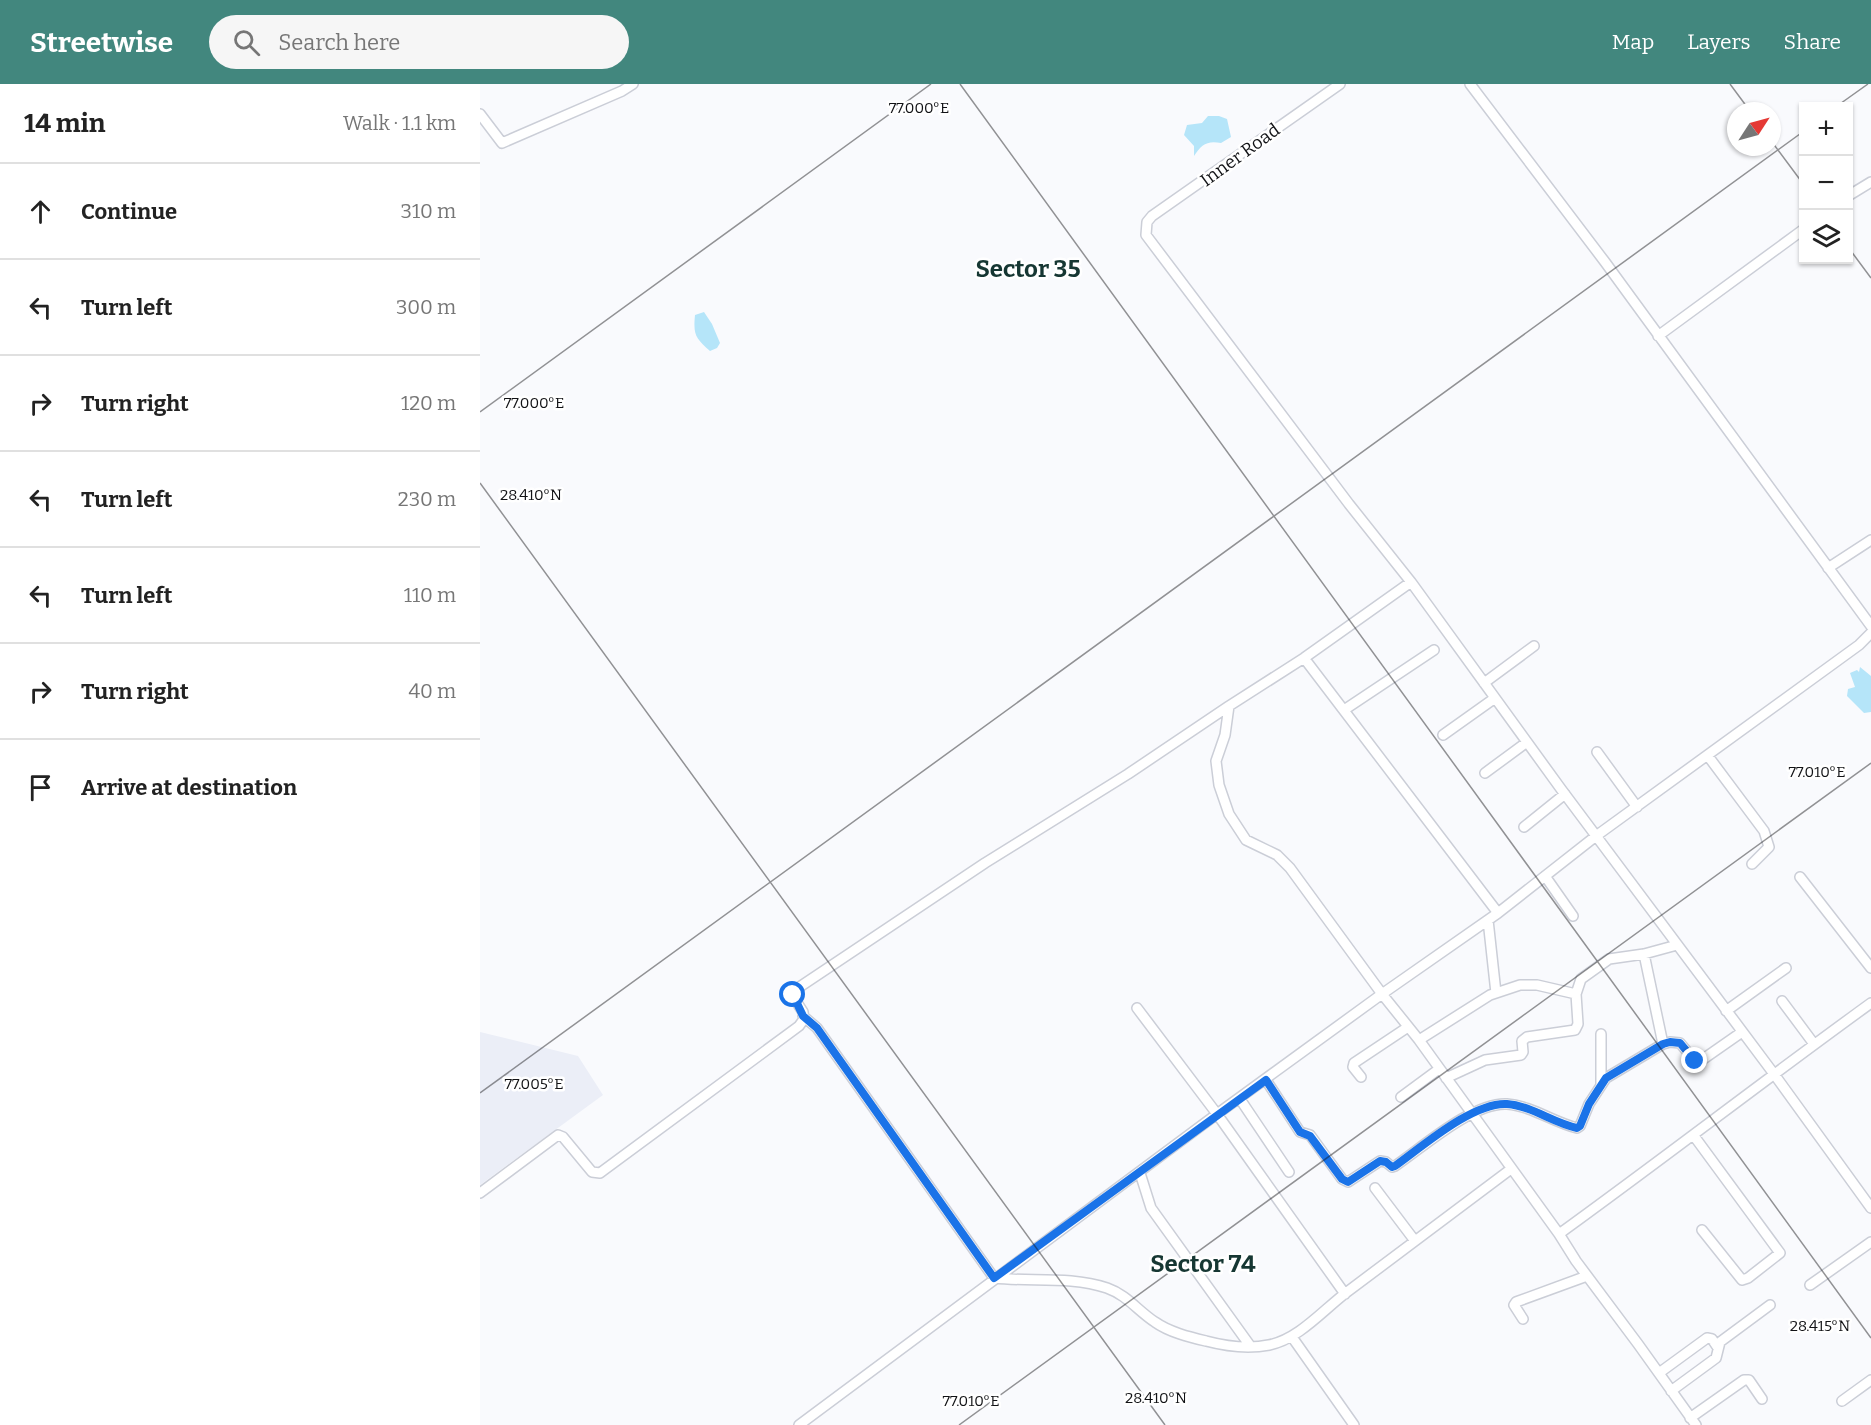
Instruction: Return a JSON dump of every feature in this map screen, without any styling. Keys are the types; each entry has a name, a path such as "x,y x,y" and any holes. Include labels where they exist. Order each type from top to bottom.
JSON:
{"street":[{"path":"480,114 502,143 622,91 633,84"},
{"name":"Inner Road","path":"1340,84 1152,216 1145,230 1146,236 1411,582"},
{"path":"1470,84 1871,626"},
{"path":"1853,193 1871,182"},
{"path":"1658,336 1799,232"},
{"path":"1828,568 1871,540"},
{"path":"1511,1169 1345,1294 1292,1337 1270,1345 1251,1347 1206,1341 1163,1328 1126,1297 1108,1289 1072,1281 1016,1281 994,1278 817,1028 803,1016 794,998 795,990 985,863 1128,774 1304,658 1411,582 1726,1011 1867,1195 1871,1208"},
{"path":"799,1425 1217,1114 1498,913 1596,836 1859,645 1871,633"},
{"path":"1484,683 1534,646"},
{"path":"1344,710 1434,650"},
{"path":"1304,658 1498,913"},
{"path":"1443,735 1495,698"},
{"path":"1229,706 1225,735 1216,761 1219,785 1235,824 1246,840 1277,855 1290,868 1382,994 1419,1040 1693,1421 1744,1380 1749,1380 1762,1399"},
{"path":"1485,773 1527,742"},
{"path":"1597,752 1637,807"},
{"path":"1708,756 1764,831 1768,840 1769,847 1752,864"},
{"path":"1524,827 1565,794"},
{"path":"1545,876 1573,916"},
{"path":"1800,877 1871,968"},
{"path":"1488,920 1496,993"},
{"path":"1446,1078 1485,1060 1521,1055 1523,1053 1522,1041 1527,1037 1575,1030 1578,1024 1575,994 1579,981 1604,961 1614,957 1644,954 1677,945"},
{"path":"1644,954 1663,1044"},
{"path":"1726,1011 1786,968"},
{"path":"1419,1040 1496,993 1527,984 1575,994"},
{"path":"1782,1000 1815,1044"},
{"path":"1559,1234 1871,1003"},
{"path":"1137,1008 1217,1114 1345,1294"},
{"path":"480,1193 558,1135 563,1137 592,1172 602,1172 795,1029 803,1021 803,1016"},
{"path":"1361,1077 1353,1067 1354,1063 1408,1027"},
{"path":"1266,1080 1300,1132 1310,1136 1342,1179 1348,1182 1380,1161 1392,1167 1395,1166 1471,1113 1506,1104 1577,1128 1606,1078 1663,1044 1680,1043 1695,1061 1699,1062 1742,1032"},
{"path":"1601,1034 1601,1084"},
{"path":"1401,1097 1439,1069"},
{"path":"1240,1099 1289,1172"},
{"path":"1694,1136 1780,1253 1748,1278 1742,1280 1702,1230"},
{"path":"1140,1173 1151,1209 1251,1347"},
{"path":"1375,1188 1415,1241"},
{"path":"1810,1285 1871,1242"},
{"path":"1523,1319 1515,1309 1516,1302 1587,1276"},
{"path":"1671,1390 1716,1358 1720,1342 1770,1305"},
{"path":"1292,1337 1354,1425"},
{"path":"1659,1373 1707,1338 1712,1339 1718,1348"},
{"path":"1842,1401 1871,1380"}],"shaded area":[{"path":"480,1032 578,1056 603,1095 480,1185"}],"water":[{"path":"1208,116 1227,119 1231,137 1221,143 1205,144 1194,156 1194,146 1184,135 1187,125 1202,123"},
{"path":"704,312 720,343 717,348 710,351 695,332 695,315"},
{"path":"1860,667 1871,676 1871,712 1864,713 1847,696 1848,689 1855,687 1850,673 1857,670 1859,672"}],"district":[{"name":"Sector 35","path":"1028,269"},
{"name":"Sector 74","path":"1203,1264"}],"route":[{"path":"793,995 803,1016 817,1028 994,1278 1266,1080 1300,1132 1310,1136 1342,1179 1348,1182 1382,1160 1389,1166 1395,1166 1471,1113 1494,1106 1506,1104 1525,1109 1577,1128 1606,1078 1663,1044 1680,1043 1695,1061"}]}
